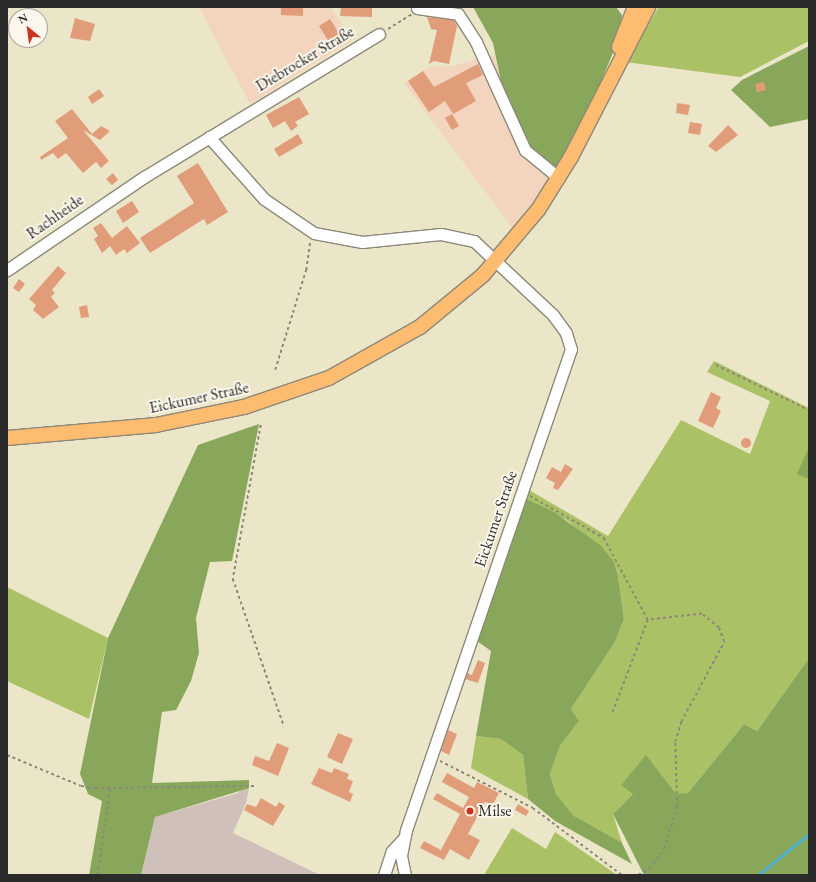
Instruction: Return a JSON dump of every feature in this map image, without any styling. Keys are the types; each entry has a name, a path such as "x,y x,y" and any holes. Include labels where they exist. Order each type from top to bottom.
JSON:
{"main road":[{"path":"622,7 628,24"},
{"path":"595,111 635,7"},
{"path":"496,261 559,178 648,7"},
{"name":"Eickumer Straße","path":"7,438 156,425 287,394 329,378 394,344 444,310 483,275 496,261"}],"street":[{"path":"417,8 458,14 476,42 525,150 559,178"},
{"name":"Diebrocker Straße","path":"102,204 212,140 379,34"},
{"path":"212,140 270,204 316,233 374,242 424,235 456,235 474,241 496,261"},
{"name":"Rachheide","path":"7,270 102,204"},
{"name":"Eickumer Straße","path":"404,838 571,349 561,324 496,261"},
{"path":"384,875 392,851 404,838"},
{"path":"404,838 401,856 405,875"}],"path":[{"name":"Diebrocker Straße","path":"379,34 417,8"},
{"path":"275,370 316,233"},
{"path":"716,366 809,410"},
{"path":"261,425 233,579 284,726"},
{"path":"523,492 604,538 648,620 612,714"},
{"path":"638,875 649,868 664,849 677,806 675,742 681,722 724,642 720,628 702,614 648,620"},
{"path":"7,755 81,786 110,788 256,786"},
{"path":"431,757 533,808 622,875"},
{"path":"97,875 110,788"}],"shaded area":[{"path":"199,7 331,7 352,40 250,104"},
{"path":"495,55 505,101 557,169 514,230 404,83 429,67 451,66"},
{"path":"243,787 249,788 246,803 233,833 320,875 141,875 155,817 238,793"}],"green space":[{"path":"473,7 616,7 622,15 618,41 588,112 557,169 531,151 505,101 493,43"},
{"path":"659,7 809,7 809,41 740,77 625,62"},
{"path":"809,46 809,119 770,127 731,90 742,80"},
{"path":"714,361 809,408 809,658 757,731 744,724 688,793 676,795 646,756 621,785 634,793 613,814 622,843 617,843 574,816 556,794 550,774 560,746 579,721 571,709 615,642 624,619 618,576 614,562 568,521 526,499 529,490 608,536 681,420 750,454 770,401 707,372"},
{"path":"259,424 232,561 210,562 196,618 199,653 191,681 176,710 162,712 152,783 249,780 249,788 155,817 141,875 89,875 102,801 88,794 80,774 108,638 198,445"},
{"path":"809,447 809,479 797,474"},
{"path":"526,499 554,512 600,545 614,562 618,576 624,619 615,642 571,709 579,721 560,746 550,774 556,794 574,816 622,843 632,864 555,821 528,799 523,755 501,739 476,736 491,651 477,641"},
{"path":"7,587 108,638 89,719 7,681"},
{"path":"809,658 809,875 644,875 613,814 633,794 621,785 646,755 676,794 688,793 744,724 757,731"},
{"path":"476,736 501,739 523,755 528,799 471,768"},
{"path":"512,828 546,849 555,832 617,875 484,875"}],"building":[{"path":"281,7 303,7 303,16 281,15"},
{"path":"341,7 372,7 372,17 340,16"},
{"path":"427,17 454,20 457,26 449,64 434,61 429,64 437,30 431,29"},
{"path":"75,18 95,24 90,41 70,38"},
{"path":"330,19 343,40 332,47 319,26"},
{"path":"478,64 483,75 466,83 476,101 453,114 445,101 429,112 408,81 423,71 434,87"},
{"path":"764,82 766,90 757,92 755,84"},
{"path":"99,89 104,96 92,104 88,97"},
{"path":"299,97 309,114 295,122 298,126 291,131 285,121 273,128 266,115"},
{"path":"677,103 690,105 688,115 676,113"},
{"path":"72,109 92,134 101,126 110,131 100,140 83,130 109,161 101,168 96,162 83,173 66,153 58,159 53,153 41,160 40,157 68,138 55,121"},
{"path":"452,114 459,126 452,130 445,118"},
{"path":"690,122 702,124 700,135 688,133"},
{"path":"728,125 738,135 716,152 708,146"},
{"path":"298,134 303,143 279,157 274,149"},
{"path":"198,163 228,212 207,225 204,219 150,253 140,238 194,203 177,176"},
{"path":"113,173 118,180 112,185 106,179"},
{"path":"132,201 139,212 123,223 116,211"},
{"path":"101,223 112,238 127,226 140,243 127,253 124,249 116,255 110,246 102,253 94,239 98,236 93,228"},
{"path":"58,266 66,273 52,290 55,293 51,297 59,307 43,319 33,310 36,305 29,299"},
{"path":"19,279 25,284 19,292 13,288"},
{"path":"87,305 89,317 81,318 79,307"},
{"path":"711,392 721,397 716,408 721,411 713,428 698,421"},
{"path":"744,438 748,438 750,439 750,447 744,448 741,445 741,441"},
{"path":"565,464 573,469 558,490 553,488 555,483 546,478 552,467 561,472"},
{"path":"478,660 485,663 478,683 465,679 467,673 472,675"},
{"path":"448,730 457,734 449,755 441,751"},
{"path":"338,733 353,739 342,764 327,757"},
{"path":"277,743 289,748 278,776 252,765 255,756 269,761"},
{"path":"319,768 332,773 334,768 349,774 347,779 353,781 349,792 353,794 350,802 311,784"},
{"path":"447,773 474,788 477,782 499,793 493,804 485,802 468,834 480,840 469,860 450,849 444,860 420,848 424,841 441,850 460,814 433,799 437,793 463,808 469,797 442,782"},
{"path":"261,798 276,807 279,802 285,806 273,826 244,810 247,804 256,807"},
{"path":"518,804 529,811 526,816 515,810"}],"waterway":[{"path":"758,875 809,834"}],"place":[{"name":"Milse","path":"470,811"}]}
